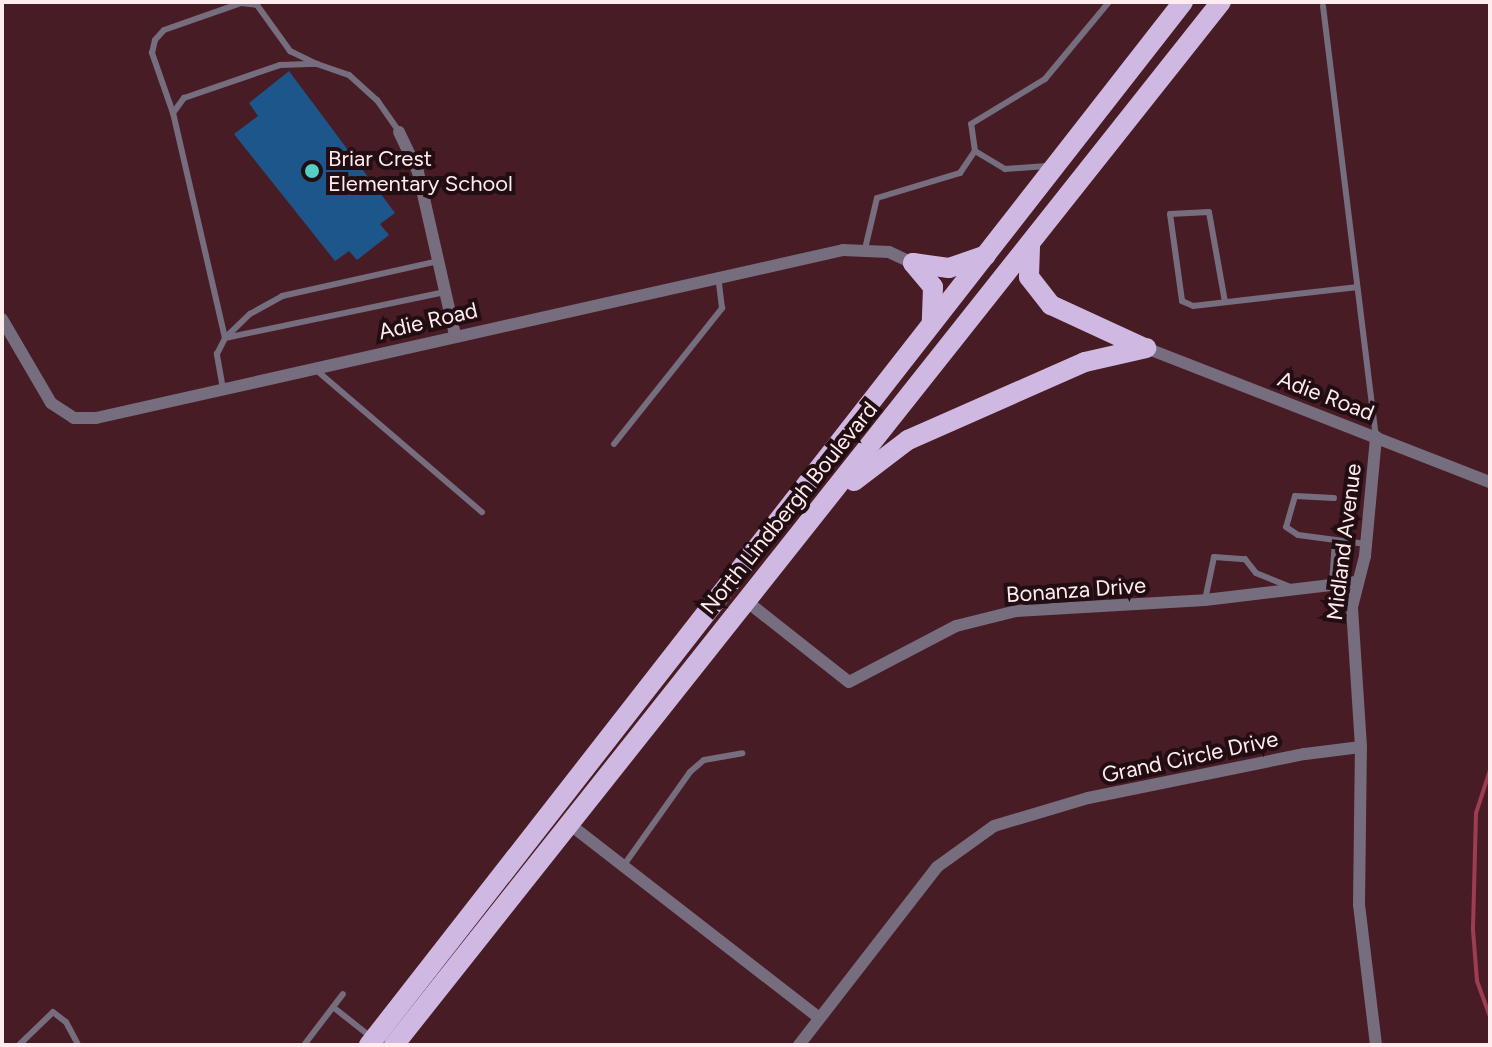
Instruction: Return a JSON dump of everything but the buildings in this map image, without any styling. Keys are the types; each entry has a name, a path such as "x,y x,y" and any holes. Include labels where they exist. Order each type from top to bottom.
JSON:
{"highway":[{"name":"North Lindbergh Boulevard","path":"379,1043 932,323 1183,2"},
{"name":"North Lindbergh Boulevard","path":"379,1043 568,823 745,600 835,495 1221,2"},
{"path":"1031,244 1029,277 1051,305 1146,348"},
{"path":"913,263 949,268 986,255"},
{"path":"913,263 933,287 932,323"},
{"path":"835,495 908,440 1085,362 1146,348"}],"street":[{"path":"399,132 418,172 455,335"},
{"name":"Adie Road","path":"2,319 42,392 74,418 96,418 718,277 865,249 889,252 913,263"},
{"name":"Adie Road","path":"1146,348 1490,482"},
{"name":"Midland Avenue","path":"1361,747 1352,607 1366,544 1376,437"},
{"name":"Bonanza Drive","path":"745,600 849,682 956,626 1016,611 1205,600 1291,587 1356,582"},
{"path":"1361,747 1359,905 1376,1045"},
{"name":"Grand Circle Drive","path":"799,1045 937,867 994,826 1117,792 1361,747"},
{"path":"568,823 818,1017"}],"lane":[{"path":"975,151 971,124 1045,79 1109,2"},
{"path":"225,338 173,113 152,53 155,40 164,30 241,3 257,5 290,51 349,75 377,100 399,132"},
{"path":"1323,6 1376,437"},
{"path":"173,113 184,98 280,65 317,64"},
{"path":"975,151 1005,169 1055,165"},
{"path":"865,249 877,198 949,178 975,151"},
{"path":"1225,302 1209,212 1170,214 1182,301 1193,306 1356,287"},
{"path":"223,389 217,354 225,338 250,314 282,296 439,261"},
{"path":"614,444 722,308 718,277"},
{"path":"225,338 446,292"},
{"path":"313,367 482,512"},
{"path":"1334,498 1295,496 1285,519 1291,532 1366,544"},
{"path":"1332,584 1335,540"},
{"path":"1205,600 1214,557 1245,559 1256,573 1291,587"},
{"path":"624,865 690,772 704,760 742,753"},
{"path":"304,1045 343,994"},
{"path":"333,1007 379,1043"},
{"path":"19,1045 53,1012 66,1022 78,1045"}],"waterway":[{"path":"1490,770 1476,813 1473,930 1477,981 1490,1017"}],"place":[{"name":"Briar Crest Elementary School","path":"312,171"}]}
